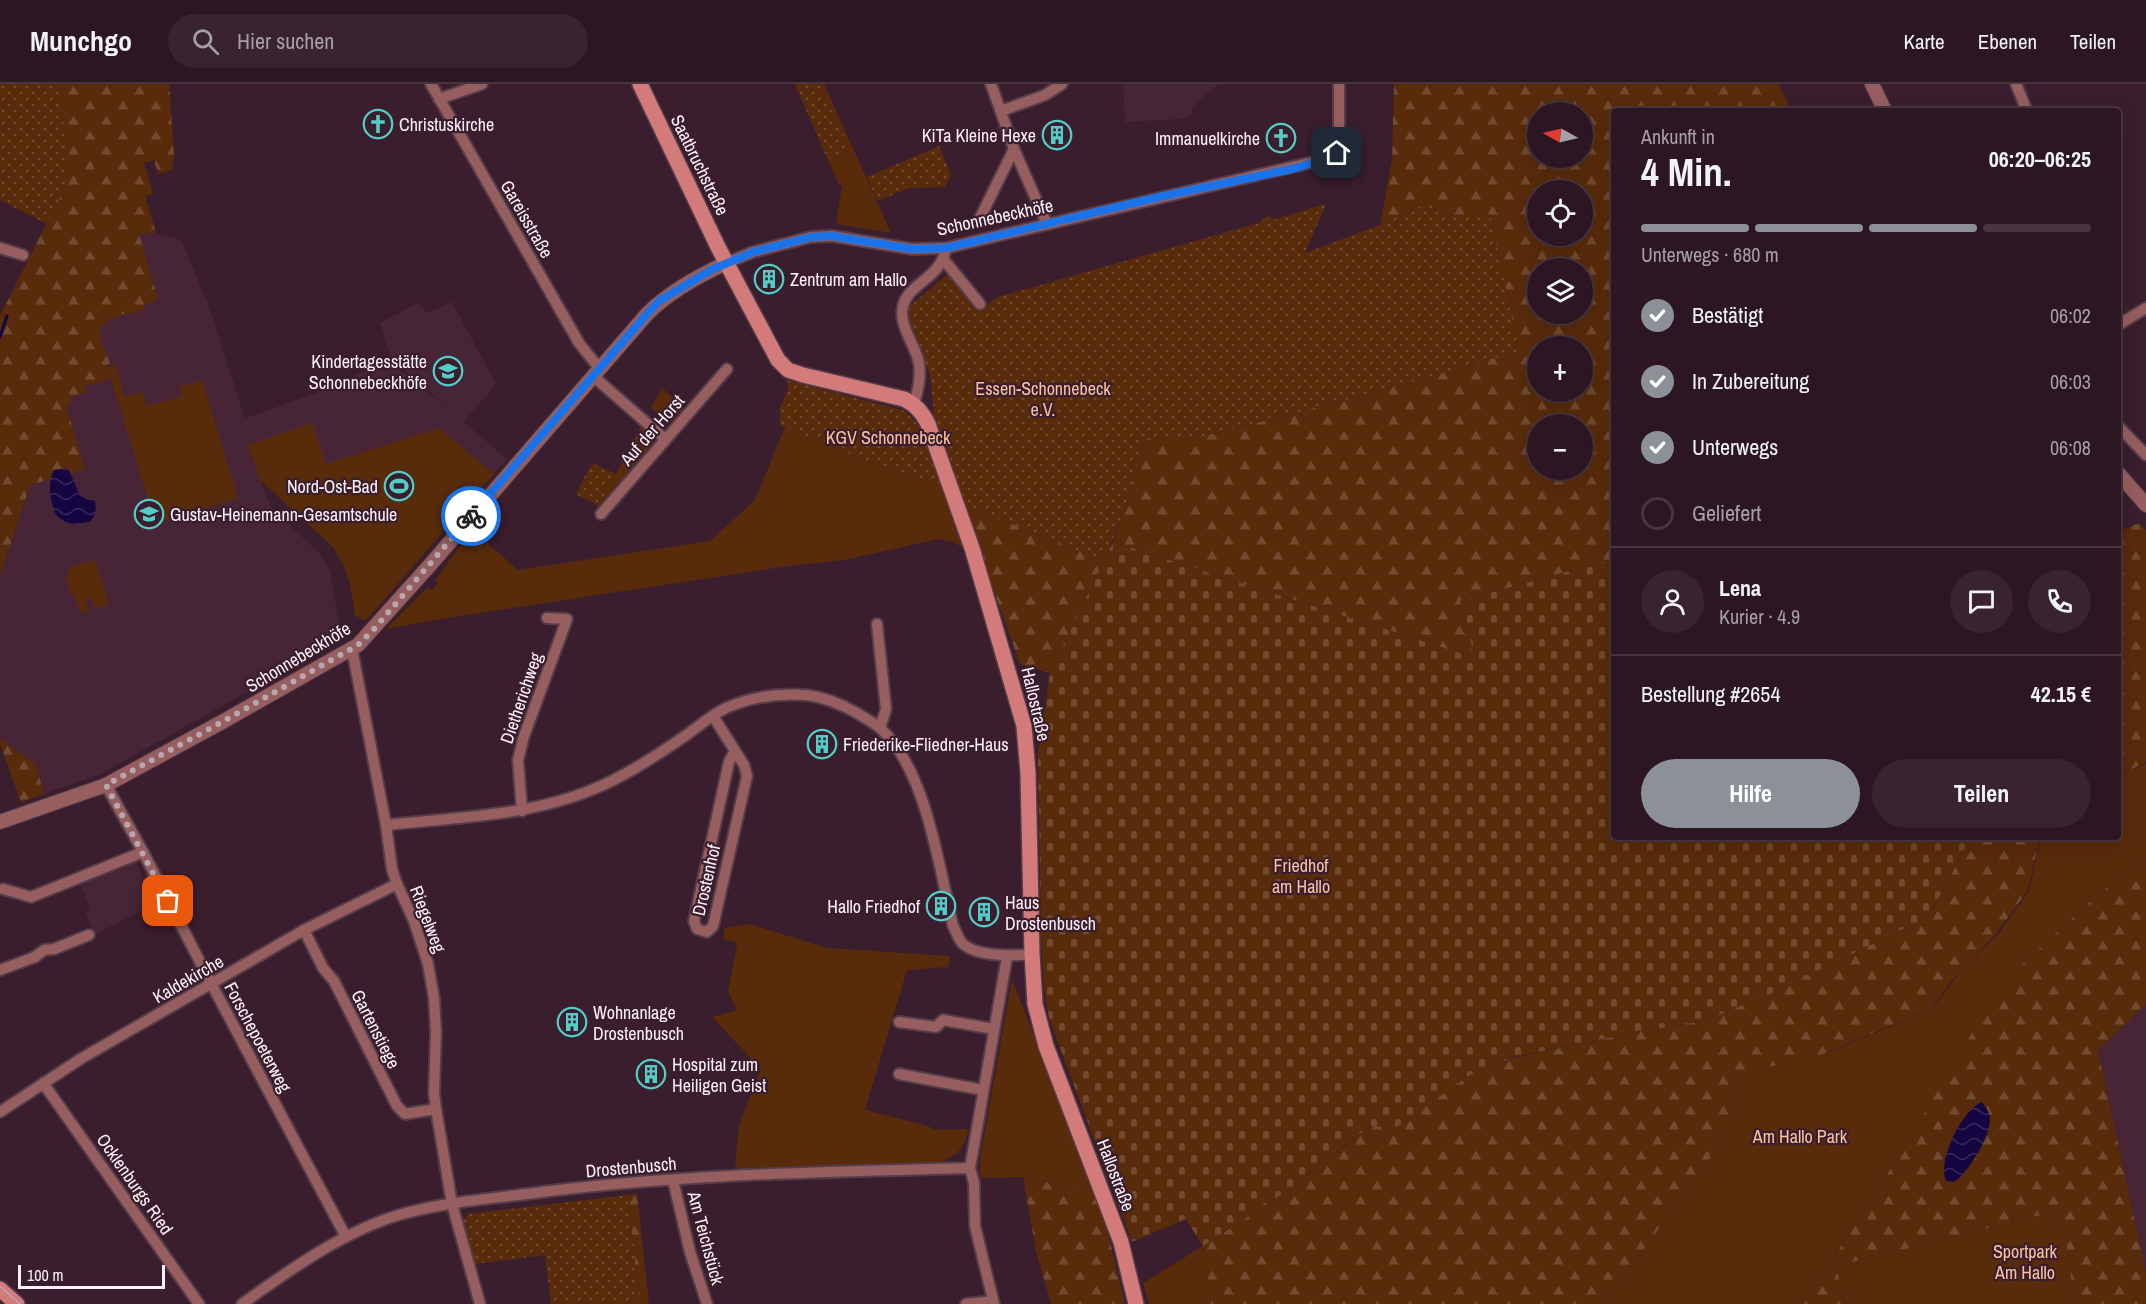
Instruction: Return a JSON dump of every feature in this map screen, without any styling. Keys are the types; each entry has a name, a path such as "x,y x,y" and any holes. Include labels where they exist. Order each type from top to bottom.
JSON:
{"main road":[{"name":"Saatbruchstraße","path":"640,84 726,263"},
{"path":"726,263 778,360 788,370 904,399 914,404"},
{"name":"Hallostraße","path":"914,404 928,424 961,514 1024,726 1035,1004 1046,1046 1121,1242 1136,1304"},
{"path":"0,1289 17,1304"}],"street":[{"name":"Gareisstraße","path":"430,84 596,372"},
{"path":"439,99 482,84"},
{"path":"991,84 1014,149 1047,224"},
{"path":"1001,111 1045,95 1062,84"},
{"name":"Schonnebeckhöfe","path":"0,822 106,785 352,649 374,629 659,301 711,270 753,252 811,237 832,236 945,254 1047,224 1292,169 1326,159 1337,153 1340,143 1339,84"},
{"path":"1872,84 1884,108"},
{"path":"2016,84 2026,108"},
{"path":"979,220 1014,149"},
{"path":"0,248 22,255"},
{"path":"914,404 920,382 919,362 903,320 903,303 908,295 935,271 945,254 980,304"},
{"path":"2121,323 2146,308"},
{"name":"Auf der Horst","path":"601,514 727,369"},
{"path":"596,372 665,440"},
{"path":"2121,429 2146,455"},
{"path":"2121,476 2146,505"},
{"name":"Dietherichweg","path":"522,811 518,760 524,736 567,619 547,618"},
{"path":"877,624 886,709 880,728"},
{"name":"Riegelweg","path":"352,649 386,825 392,869 414,921 430,975 436,1032 434,1092 436,1110 452,1204 480,1304"},
{"path":"386,825 522,811 567,800 604,785 645,763 713,716 741,702 764,697 798,695 820,697 843,705 880,728 906,764 918,789 932,836 953,926 960,940 965,946 974,950 1007,957 1032,954"},
{"name":"Drostenhof","path":"713,716 744,765 747,776 713,926 707,932 697,929 694,921 729,762 735,751"},
{"name":"Forschepoeterweg","path":"106,785 346,1237"},
{"path":"3,889 31,897 143,852"},
{"name":"Kaldekirche","path":"0,1112 82,1058 304,930 397,884"},
{"name":"Gartenstiege","path":"304,930 323,968 339,990 397,1106 405,1114 436,1110"},
{"path":"0,970 35,957 44,950 54,949 89,935"},
{"path":"966,1304 994,1302 975,1226 974,1183 970,1168 1007,957"},
{"path":"898,1022 936,1028 943,1020 994,1029"},
{"path":"899,1074 983,1090"},
{"name":"Ocklenburgs Ried","path":"43,1083 199,1304"},
{"name":"Drostenbusch","path":"242,1304 346,1237 398,1215 452,1204 563,1189 740,1174 970,1168"},
{"name":"Am Teichstück","path":"673,1180 690,1252 707,1304"}],"shaded area":[{"path":"1123,84 1218,84 1191,108 1193,114 1182,119 1125,122"},
{"name":"Gustav-Heinemann-Gesamtschule","path":"156,233 181,240 207,301 245,418 320,392 387,360 449,409 391,358 380,323 418,303 427,313 452,302 496,384 464,422 507,459 494,474 439,428 325,465 248,445 270,506 320,554 330,571 342,639 99,775 44,794 35,763 0,739 0,577 30,485 66,406 72,397 106,366 110,365 100,337 100,327 105,321 145,308 138,234"},
{"path":"134,859 157,903 94,935 86,912 90,909 80,883"},
{"path":"2146,1004 2146,1272 2098,1051"}],"green space":[{"path":"0,84 59,84 68,161 66,185 47,224 0,200"},
{"path":"59,84 169,84 174,155 172,170 158,174 154,160 144,163 153,194 145,196 156,233 139,234 158,300 144,305 145,309 113,318 101,328 101,339 110,364 106,366 110,379 85,386 87,392 72,397 71,404 66,406 85,469 30,485 0,577 0,316 66,185"},
{"path":"795,84 819,84 850,150 828,160"},
{"path":"819,84 824,84 891,233 836,224 842,186 839,185 828,160 850,150"},
{"path":"1394,84 1779,84 1791,108 1611,108 1611,560 1460,601 1475,658 1113,542 1127,504 1142,443 1148,438 1189,440 1373,393 1518,351 1490,214 1441,216 1429,203 1380,225 1392,160"},
{"path":"939,146 951,175 945,187 909,188 877,201 867,177"},
{"name":"Essen-Schonnebeck e.V.","path":"1429,202 1441,216 1490,214 1519,351 1373,393 1189,440 1148,438 1142,443 1127,504 1104,561 963,504 934,418 930,374 907,317 910,306 948,274 980,310 998,297 1258,223 1270,215 1272,220 1326,204 1305,253 1380,225"},
{"path":"115,364 125,397 143,392 147,406 182,396 179,387 202,380 238,498 156,524 107,367"},
{"name":"KGV Schonnebeck","path":"786,380 902,410 910,416 922,433 943,485 878,465 780,425 780,408 789,387"},
{"path":"662,388 684,408 670,423 651,408"},
{"path":"312,423 326,464 439,428 494,474 367,619 363,620 355,615 350,584 343,564 333,547 260,480 248,445"},
{"path":"641,426 654,438 653,444 599,506"},
{"path":"785,427 878,465 943,485 964,548 953,542 939,539 844,560 789,566 386,629 428,587 432,590 438,583 435,580 472,530 518,570 710,541 755,500"},
{"path":"592,463 616,474 599,506 576,494"},
{"path":"963,504 1104,561 1050,673 1020,664"},
{"path":"2139,523 2146,530 2146,762 2121,774 2121,531"},
{"name":"Friedhof am Hallo","path":"1113,542 1475,658 1460,601 1611,560 1611,840 1969,840 1929,916 1771,994 1703,1021 1514,1057 1470,1075 1395,1128 1370,1126 1282,1194 1203,1246 1186,1219 1132,1242 1049,1018 1044,988 1038,755 1050,673"},
{"path":"90,560 91,562 95,560 109,604 95,609 90,597 85,599 89,611 81,613 75,594 71,595 65,577 69,576 67,569"},
{"path":"0,739 35,763 44,794 21,802"},
{"name":"Am Hallo Park","path":"2146,763 2146,857 2095,897 2019,967 1804,1304 1604,1304 1708,1161 1725,1133 1735,1097 1731,1072 1828,1053 1933,1008 1960,972 1999,933 2029,891 2040,840 2121,840 2121,775"},
{"path":"1969,840 2039,840 2028,890 1995,935 1953,979 1932,1008 1807,1061 1731,1072 1735,1097 1725,1133 1708,1161 1604,1304 1210,1304 1211,1297 1203,1246 1282,1194 1371,1126 1395,1127 1470,1074 1514,1058 1631,1033 1703,1021 1929,916"},
{"path":"2146,857 2146,1004 2098,1051 2146,1272 2146,1304 2075,1304 2061,1210 1836,1266 1845,1304 1804,1304 1886,1176 1971,1035 2019,967 2095,897","holes":["1955,1134 1980,1148 1966,1170 1944,1160"]},
{"path":"750,924 827,948 950,956 948,967 907,970 865,1110 925,1125 936,1130 968,1129 963,1146 955,1155 938,1162 735,1168 739,1125 761,1069 712,1017 737,1010 728,991 737,946 736,942 723,939 725,928"},
{"path":"1012,979 1094,1193 1023,1177 980,1178 980,1159"},
{"path":"1023,1177 1094,1193 1104,1217 1125,1304 1051,1304 1036,1251"},
{"path":"637,1194 649,1304 639,1304 628,1195"},
{"path":"628,1195 639,1304 551,1304 545,1255 475,1264 464,1224 468,1214"},
{"name":"Sportpark Am Hallo","path":"2061,1210 2075,1304 1845,1304 1836,1266"},
{"path":"1203,1246 1212,1297 1210,1304 1149,1304 1143,1283"}],"water":[{"path":"68,468 80,496 95,501 96,512 91,521 72,524 56,515 50,492 52,475 54,470"},
{"path":"1982,1102 1990,1119 1982,1144 1966,1171 1954,1182 1946,1181 1945,1161 1953,1137 1967,1115"}],"waterway":[{"path":"0,337 7,316"}],"tram line":[{"path":"0,1286 20,1304"}],"way so far":[{"path":"168,901 106,785 358,645 471,516"}],"place":[{"name":"Christuskirche","path":"378,124"},
{"name":"KiTa Kleine Hexe","path":"1057,135"},
{"name":"Immanuelkirche","path":"1281,138"},
{"name":"Zentrum am Hallo","path":"769,279"},
{"name":"Kindertagesstätte Schonnebeckhöfe","path":"448,371"},
{"name":"Nord-Ost-Bad","path":"399,486"},
{"name":"Gustav-Heinemann-Gesamtschule","path":"149,514"},
{"name":"Friederike-Fliedner-Haus","path":"822,744"},
{"name":"Hallo Friedhof","path":"941,906"},
{"name":"Haus Drostenbusch","path":"984,912"},
{"name":"Wohnanlage Drostenbusch","path":"572,1022"},
{"name":"Hospital zum Heiligen Geist","path":"651,1074"}],"route":[{"path":"471,516 659,301 711,270 737,258 811,237 832,236 912,249 946,248 1159,197 1292,169 1333,157 1337,153"}]}
